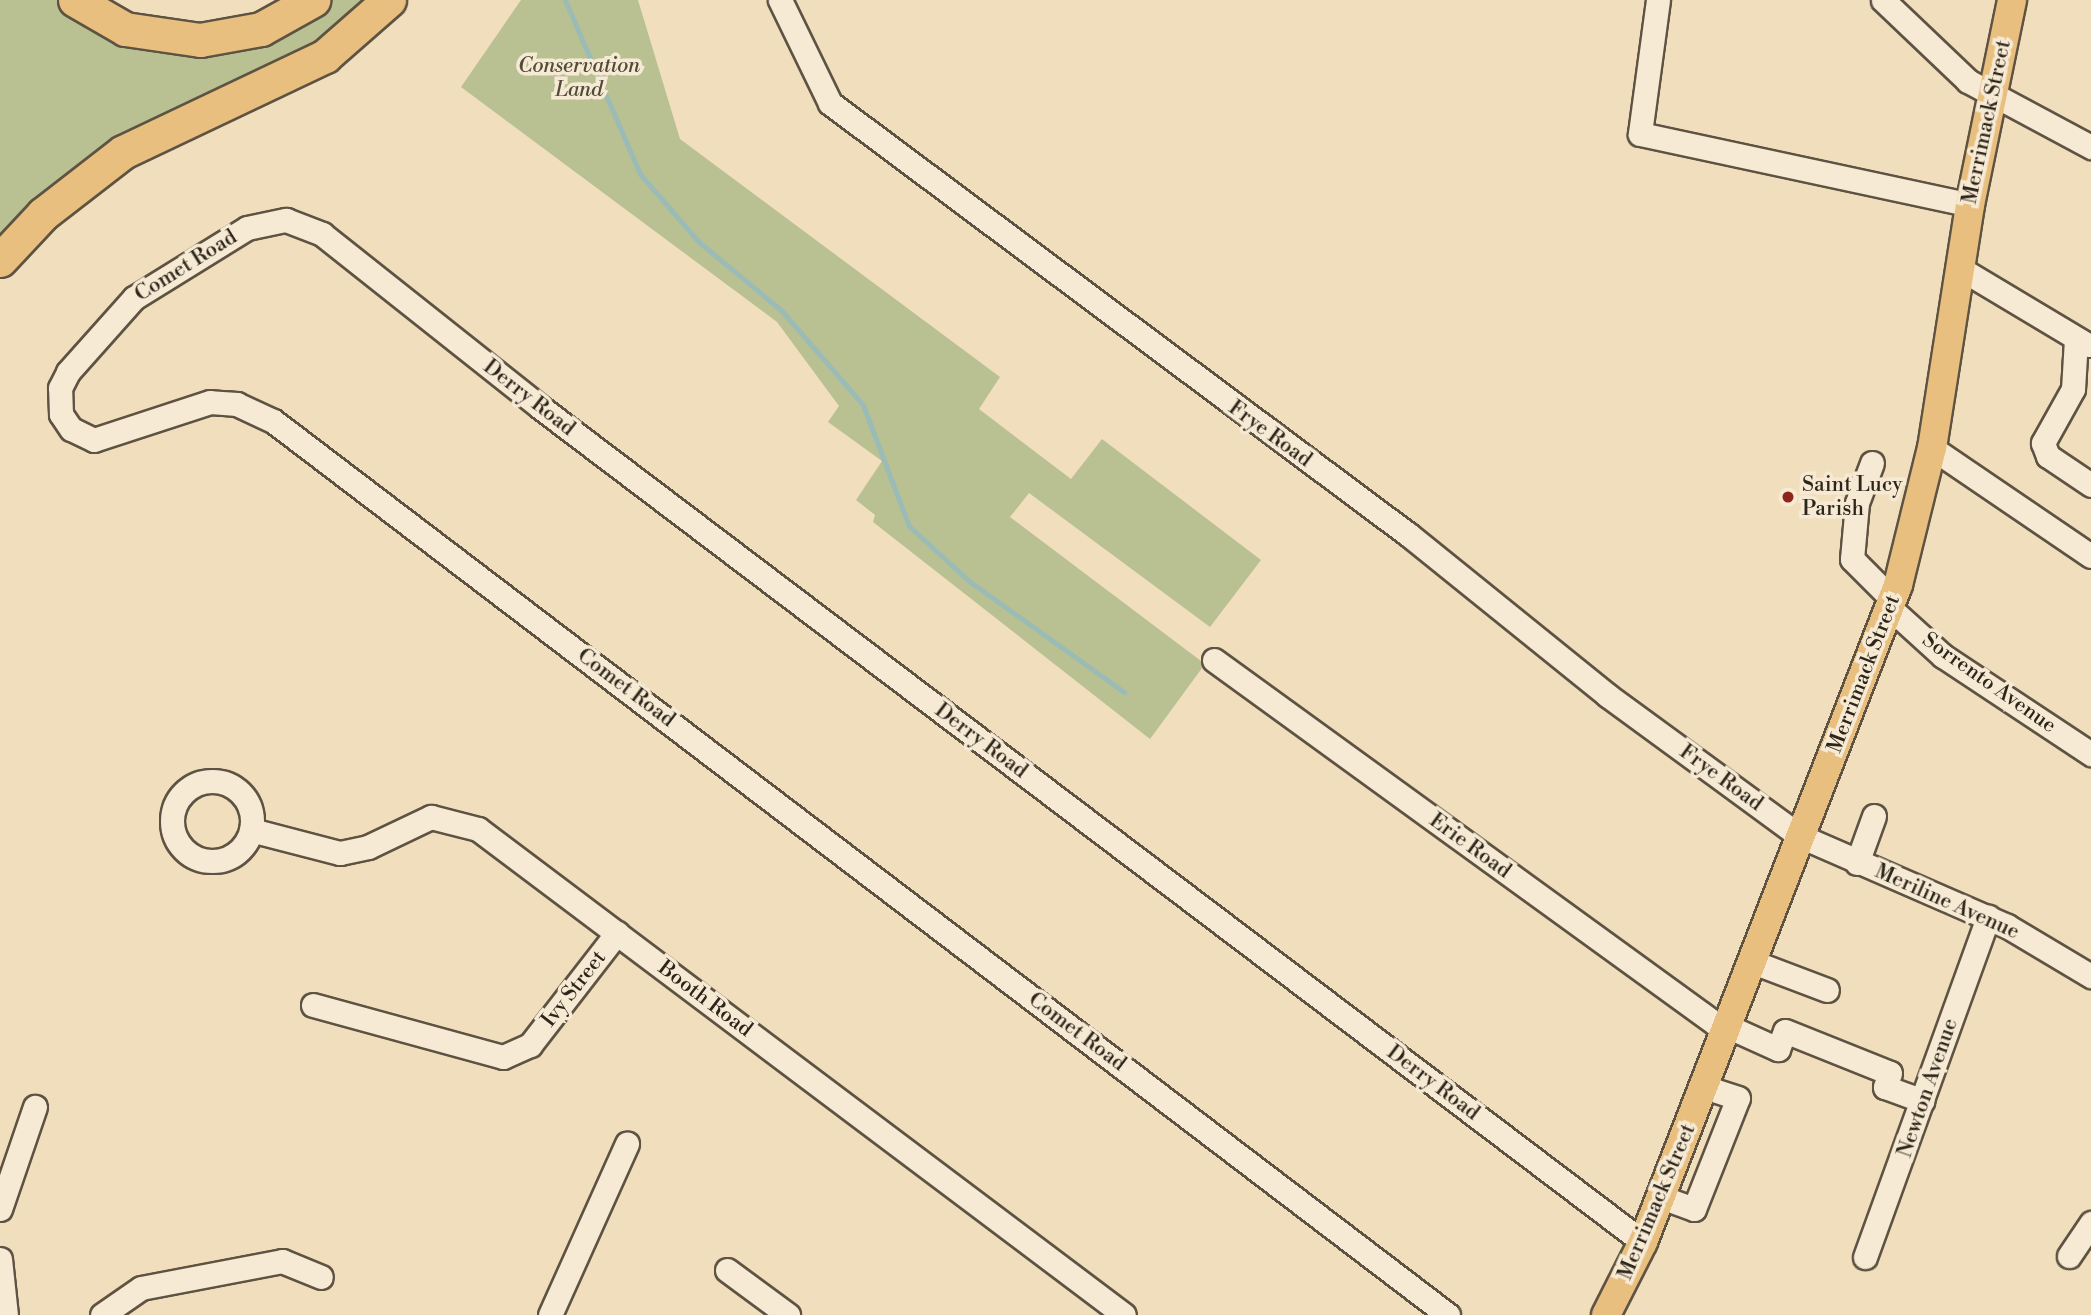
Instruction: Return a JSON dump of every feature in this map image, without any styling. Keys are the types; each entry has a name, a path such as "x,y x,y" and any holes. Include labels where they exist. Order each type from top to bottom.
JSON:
{"highway":[{"path":"75,0 125,29 200,40 261,29 313,0"},
{"path":"0,260 43,214 123,152 325,56 389,0"}],"main road":[{"name":"Merrimack Street","path":"1607,1315 1643,1242 1728,1030 1891,604 1932,448 1970,205 2012,0"}],"street":[{"name":"Frye Road","path":"780,0 830,103 1409,535 1607,695 1800,836"},
{"path":"1658,0 1640,134 1970,205"},
{"path":"1883,0 1969,80 2091,147"},
{"name":"Comet Road","path":"322,234 286,220 262,222 148,287 63,379 58,397 65,422 78,434 103,441 225,401 273,421 1448,1315"},
{"name":"Derry Road","path":"322,234 540,407 1643,1242"},
{"path":"1961,269 2084,343 2073,389 2043,443 2048,456 2091,485"},
{"path":"1932,448 2091,556"},
{"name":"Sorrento Avenue","path":"1872,463 1857,503 1852,559 1891,604 1943,656 2091,754"},
{"name":"Erie Road","path":"1214,660 1728,1030 1778,1049 1785,1031 1890,1073 1885,1087 1923,1101"},
{"path":"1857,863 1874,816"},
{"name":"Booth Road","path":"251,830 340,853 368,847 431,817 461,820 617,933 1124,1315"},
{"name":"Meriline Avenue","path":"1800,836 1857,863 1988,917 2091,976"},
{"name":"Newton Avenue","path":"1865,1257 1988,917"},
{"name":"Ivy Street","path":"313,1004 490,1058 530,1045 617,933"},
{"path":"1754,962 1827,990"},
{"path":"0,1209 36,1107"},
{"path":"551,1315 627,1144"},
{"path":"2069,1256 2091,1223"},
{"path":"0,1259 6,1315"},
{"path":"102,1315 141,1288 282,1261 321,1277"},
{"path":"727,1270 783,1311"}],"green space":[{"path":"0,0 63,0 151,41 324,0 369,0 350,20 0,241"},
{"name":"Conservation Land","path":"521,0 638,0 680,139 1000,377 979,409 1071,479 1102,439 1261,560 1210,627 1029,493 1010,517 1205,664 1150,739 873,522 875,515 856,500 882,461 828,422 839,406 777,322 461,87"}],"waterway":[{"path":"565,0 640,174 699,242 782,311 863,405 909,526 969,581 1124,692"}],"place":[{"name":"Saint Lucy Parish","path":"1788,497"}]}
